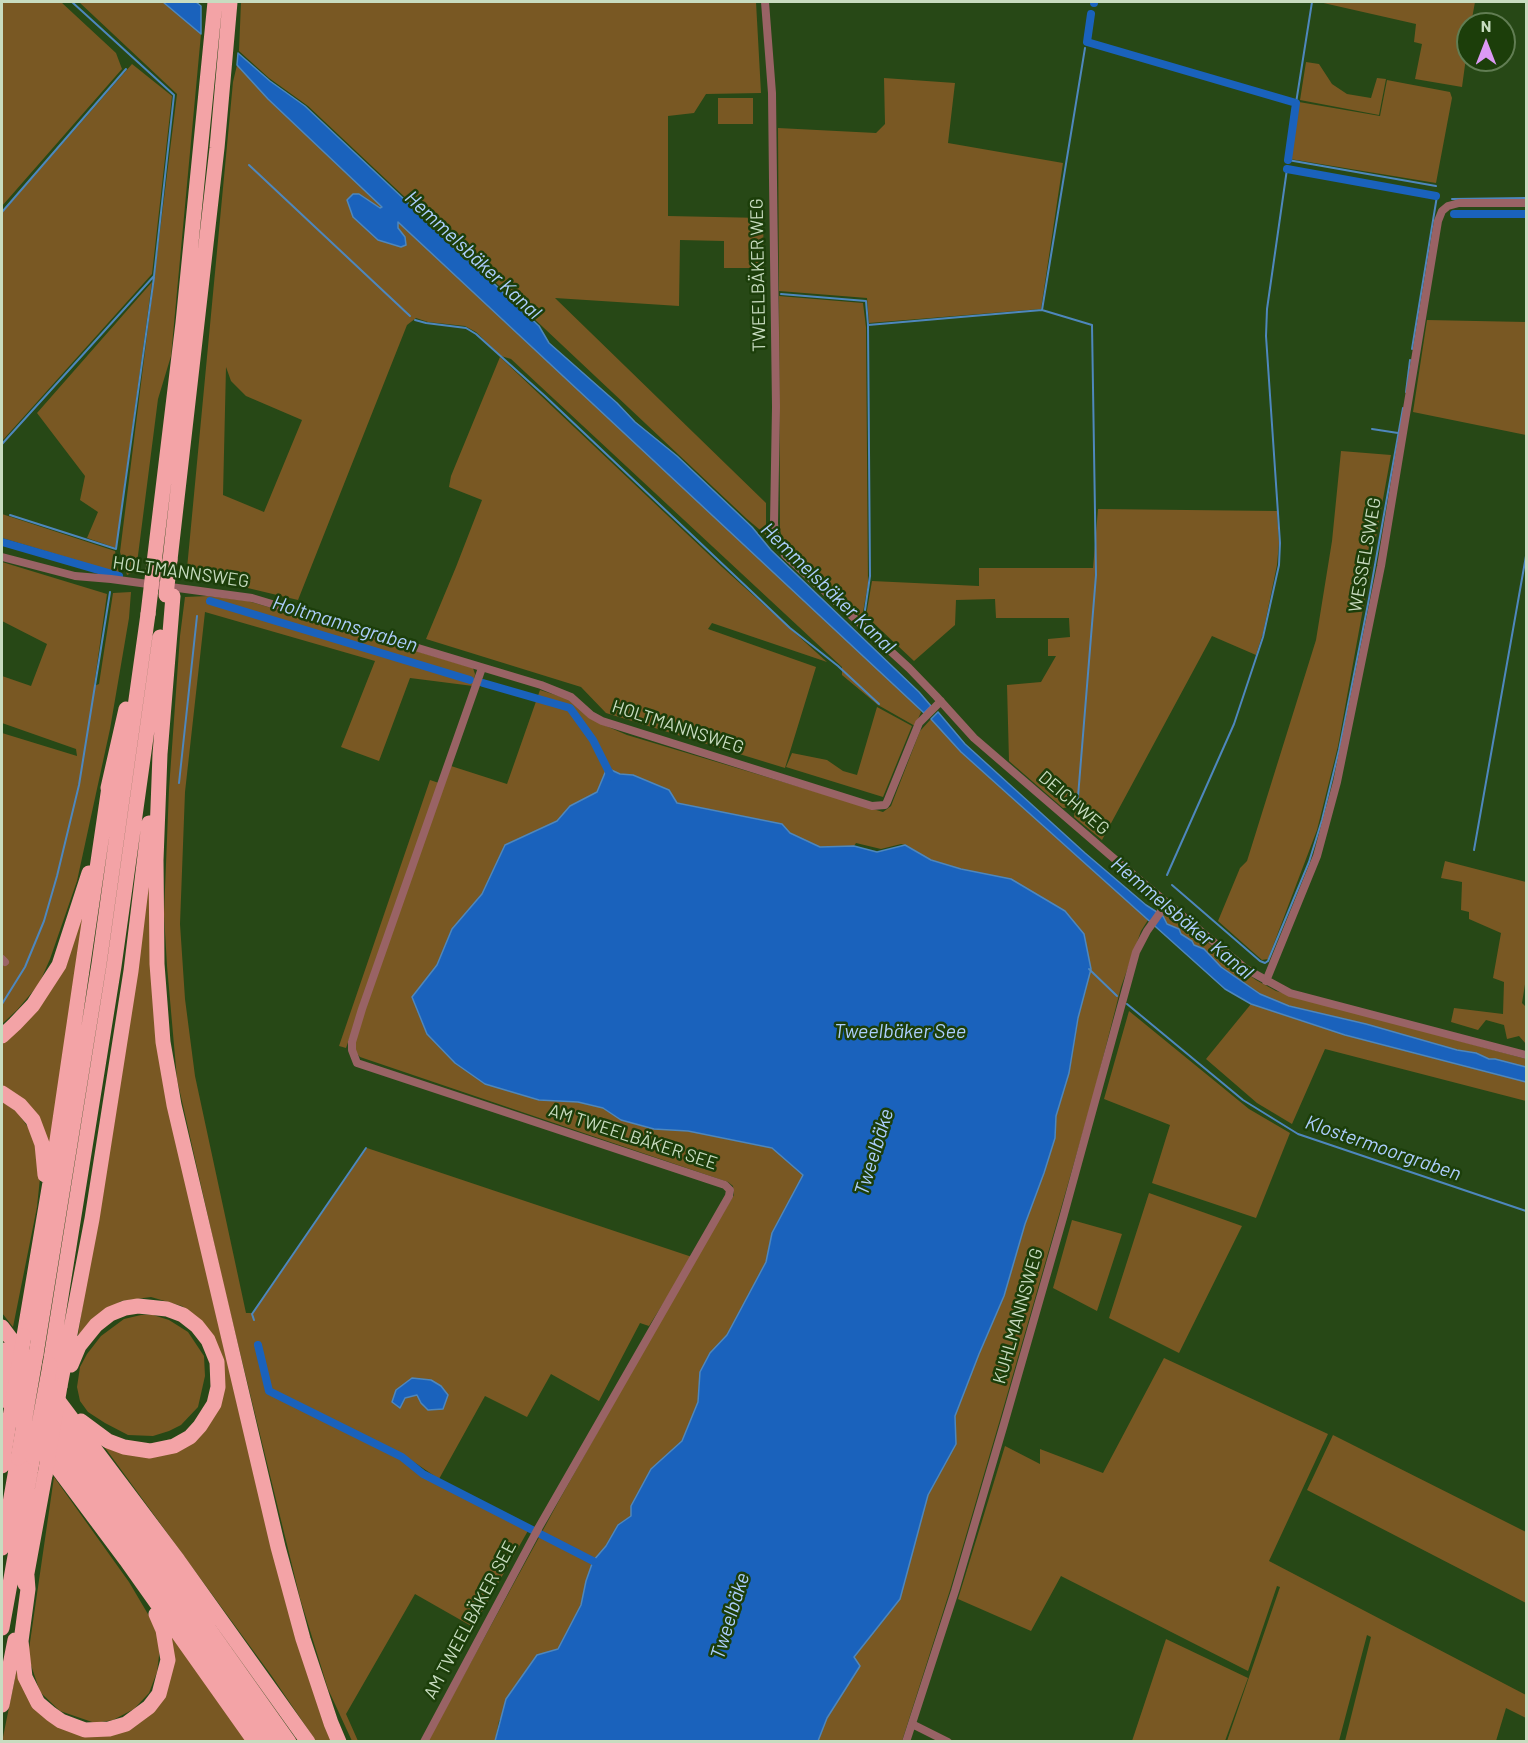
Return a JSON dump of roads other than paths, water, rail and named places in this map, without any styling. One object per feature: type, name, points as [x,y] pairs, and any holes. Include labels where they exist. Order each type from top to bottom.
[{"type":"highway","points":[[2,1628],[25,1458],[36,1354],[99,964],[148,614],[183,323],[215,2]]},
{"type":"highway","points":[[2,1548],[50,1365],[114,966],[169,596],[178,491],[230,7]]},
{"type":"highway","points":[[169,596],[156,860],[157,964],[164,1042],[174,1105],[278,1547],[303,1640],[339,1742]]},
{"type":"highway","points":[[2,1036],[33,1005],[59,965],[87,882],[148,614]]},
{"type":"highway","points":[[2,1705],[92,1219],[131,971],[144,860],[160,754]]},
{"type":"highway","points":[[2,1466],[41,1241],[110,780]]},
{"type":"highway","points":[[2,1093],[20,1105],[33,1120],[42,1144],[45,1184],[39,1225],[41,1241]]},
{"type":"highway","points":[[60,1386],[85,1337],[110,1314],[125,1308],[151,1306],[183,1315],[197,1326],[208,1340],[217,1362],[218,1388],[214,1404],[190,1437],[174,1446],[150,1451],[124,1447],[108,1441],[71,1410],[63,1407]]},
{"type":"highway","points":[[2,1327],[178,1560],[308,1742]]},
{"type":"highway","points":[[2,1350],[165,1567],[289,1742]]},
{"type":"highway","points":[[2,1371],[156,1577],[272,1742]]},
{"type":"highway","points":[[5,1400],[126,1560],[255,1742]]},
{"type":"highway","points":[[2,1439],[9,1423]]},
{"type":"highway","points":[[27,1576],[28,1589],[21,1641],[25,1677],[31,1690],[38,1703],[61,1721],[85,1730],[109,1729],[126,1724],[149,1707],[159,1694],[168,1660],[163,1630],[153,1608],[127,1569],[126,1560]]},
{"type":"street","name":"TWEELBÄKER WEG","points":[[765,2],[772,93],[776,407],[774,523],[780,548]]},
{"type":"street","name":"WESSELSWEG","points":[[1266,981],[1317,856],[1337,783],[1381,566],[1438,221],[1442,211],[1458,203],[1527,203]]},
{"type":"street","name":"DEICHWEG","points":[[780,548],[909,668],[974,738],[1165,905],[1246,969],[1290,993],[1527,1055]]},
{"type":"street","name":"HOLTMANNSWEG","points":[[2,557],[75,576],[252,598],[541,685],[571,697],[602,722],[872,806],[885,805],[887,802],[919,723],[941,701]]},
{"type":"street","name":"AM TWEELBÄKER SEE","points":[[424,1742],[537,1531],[729,1196],[730,1190],[725,1185],[357,1063],[352,1050],[352,1042],[362,1009],[482,668]]},
{"type":"street","name":"KUHLMANNSWEG","points":[[906,1742],[955,1591],[1063,1218],[1136,952],[1165,905]]},
{"type":"street","points":[[912,1724],[948,1742]]},
{"type":"water","points":[[163,2],[196,2],[201,6],[201,34]]},
{"type":"water","points":[[238,53],[270,81],[305,106],[539,326],[549,343],[617,403],[635,422],[677,456],[752,527],[771,550],[931,706],[924,713],[398,222],[398,228],[405,237],[406,245],[401,247],[378,240],[353,217],[347,200],[353,194],[359,194],[380,208],[382,207],[268,99],[237,65]]},
{"type":"water","points":[[938,712],[965,744],[1085,853],[1146,905],[1163,916],[1167,924],[1179,929],[1181,934],[1194,945],[1204,949],[1221,967],[1260,994],[1289,1006],[1526,1067],[1526,1082],[1345,1035],[1251,1004],[1225,989],[961,752],[931,719]]},
{"type":"water","name":"Tweelbäker See","points":[[607,768],[620,774],[633,775],[669,790],[677,803],[782,824],[790,833],[820,847],[854,846],[877,852],[905,845],[931,860],[961,869],[1011,879],[1065,911],[1084,934],[1091,969],[1078,1018],[1069,1073],[1056,1116],[1055,1138],[1025,1224],[1004,1296],[955,1416],[956,1444],[928,1495],[900,1599],[854,1657],[860,1666],[827,1718],[818,1741],[495,1741],[506,1699],[537,1655],[558,1649],[581,1605],[593,1561],[606,1546],[618,1525],[631,1516],[631,1506],[651,1469],[682,1441],[698,1402],[700,1372],[710,1353],[727,1335],[766,1262],[772,1233],[803,1175],[772,1148],[688,1131],[654,1129],[621,1120],[603,1108],[578,1102],[539,1100],[485,1084],[455,1063],[427,1034],[412,997],[437,965],[452,929],[482,894],[505,845],[557,821],[570,806],[597,792]]},
{"type":"water","points":[[412,1378],[431,1380],[441,1386],[448,1395],[443,1409],[428,1410],[417,1395],[405,1398],[400,1408],[392,1402],[396,1390]]},
{"type":"waterway","points":[[2,444],[154,276],[174,95],[72,2]]},
{"type":"waterway","points":[[1296,103],[1312,2]]},
{"type":"waterway","points":[[1091,14],[1087,42],[1296,103],[1288,160]]},
{"type":"waterway","points":[[1042,310],[1085,48]]},
{"type":"waterway","points":[[2,212],[126,69]]},
{"type":"waterway","points":[[1288,160],[1436,186]]},
{"type":"waterway","points":[[249,165],[410,316]]},
{"type":"waterway","points":[[1167,875],[1234,724],[1263,637],[1279,565],[1280,543],[1266,336],[1267,309],[1287,169]]},
{"type":"waterway","points":[[1287,169],[1436,196]]},
{"type":"waterway","points":[[1412,349],[1437,196]]},
{"type":"waterway","points":[[1452,199],[1526,198]]},
{"type":"waterway","points":[[1454,214],[1526,214]]},
{"type":"waterway","points":[[10,515],[116,549],[154,277]]},
{"type":"waterway","points":[[781,294],[866,301],[868,325]]},
{"type":"waterway","name":"Hemmelsbäker Kanal","points":[[865,610],[870,576],[868,325],[1042,310],[1092,325],[1096,575],[1077,809]]},
{"type":"waterway","points":[[415,320],[466,328],[476,334],[545,396],[790,628],[838,666],[879,704]]},
{"type":"waterway","points":[[1406,392],[1410,360]]},
{"type":"waterway","name":"Hemmelsbäker Kanal","points":[[1172,885],[1260,961],[1265,963],[1268,961],[1309,862],[1322,820],[1339,750],[1368,604],[1403,408]]},
{"type":"waterway","points":[[1372,429],[1398,433]]},
{"type":"waterway","name":"Holtmannsgraben","points":[[2,542],[119,576]]},
{"type":"waterway","points":[[1474,850],[1526,556]]},
{"type":"waterway","points":[[2,1004],[25,967],[44,921],[57,876],[79,785],[110,592]]},
{"type":"waterway","name":"Holtmannsgraben","points":[[210,601],[470,680]]},
{"type":"waterway","points":[[179,783],[197,616]]},
{"type":"waterway","name":"Holtmannsgraben","points":[[483,683],[570,708],[593,740],[611,776]]},
{"type":"waterway","name":"Klostermoorgraben","points":[[1089,969],[1117,996]]},
{"type":"waterway","name":"Klostermoorgraben","points":[[1127,1004],[1243,1100],[1298,1134],[1526,1211]]},
{"type":"waterway","points":[[254,1320],[252,1314],[366,1148]]},
{"type":"waterway","points":[[258,1345],[269,1391],[402,1457],[423,1474],[593,1561]]},
{"type":"water label","name":"Tweelbäke","points":[[874,1152]]},
{"type":"water label","name":"Tweelbäke","points":[[730,1616]]}]
